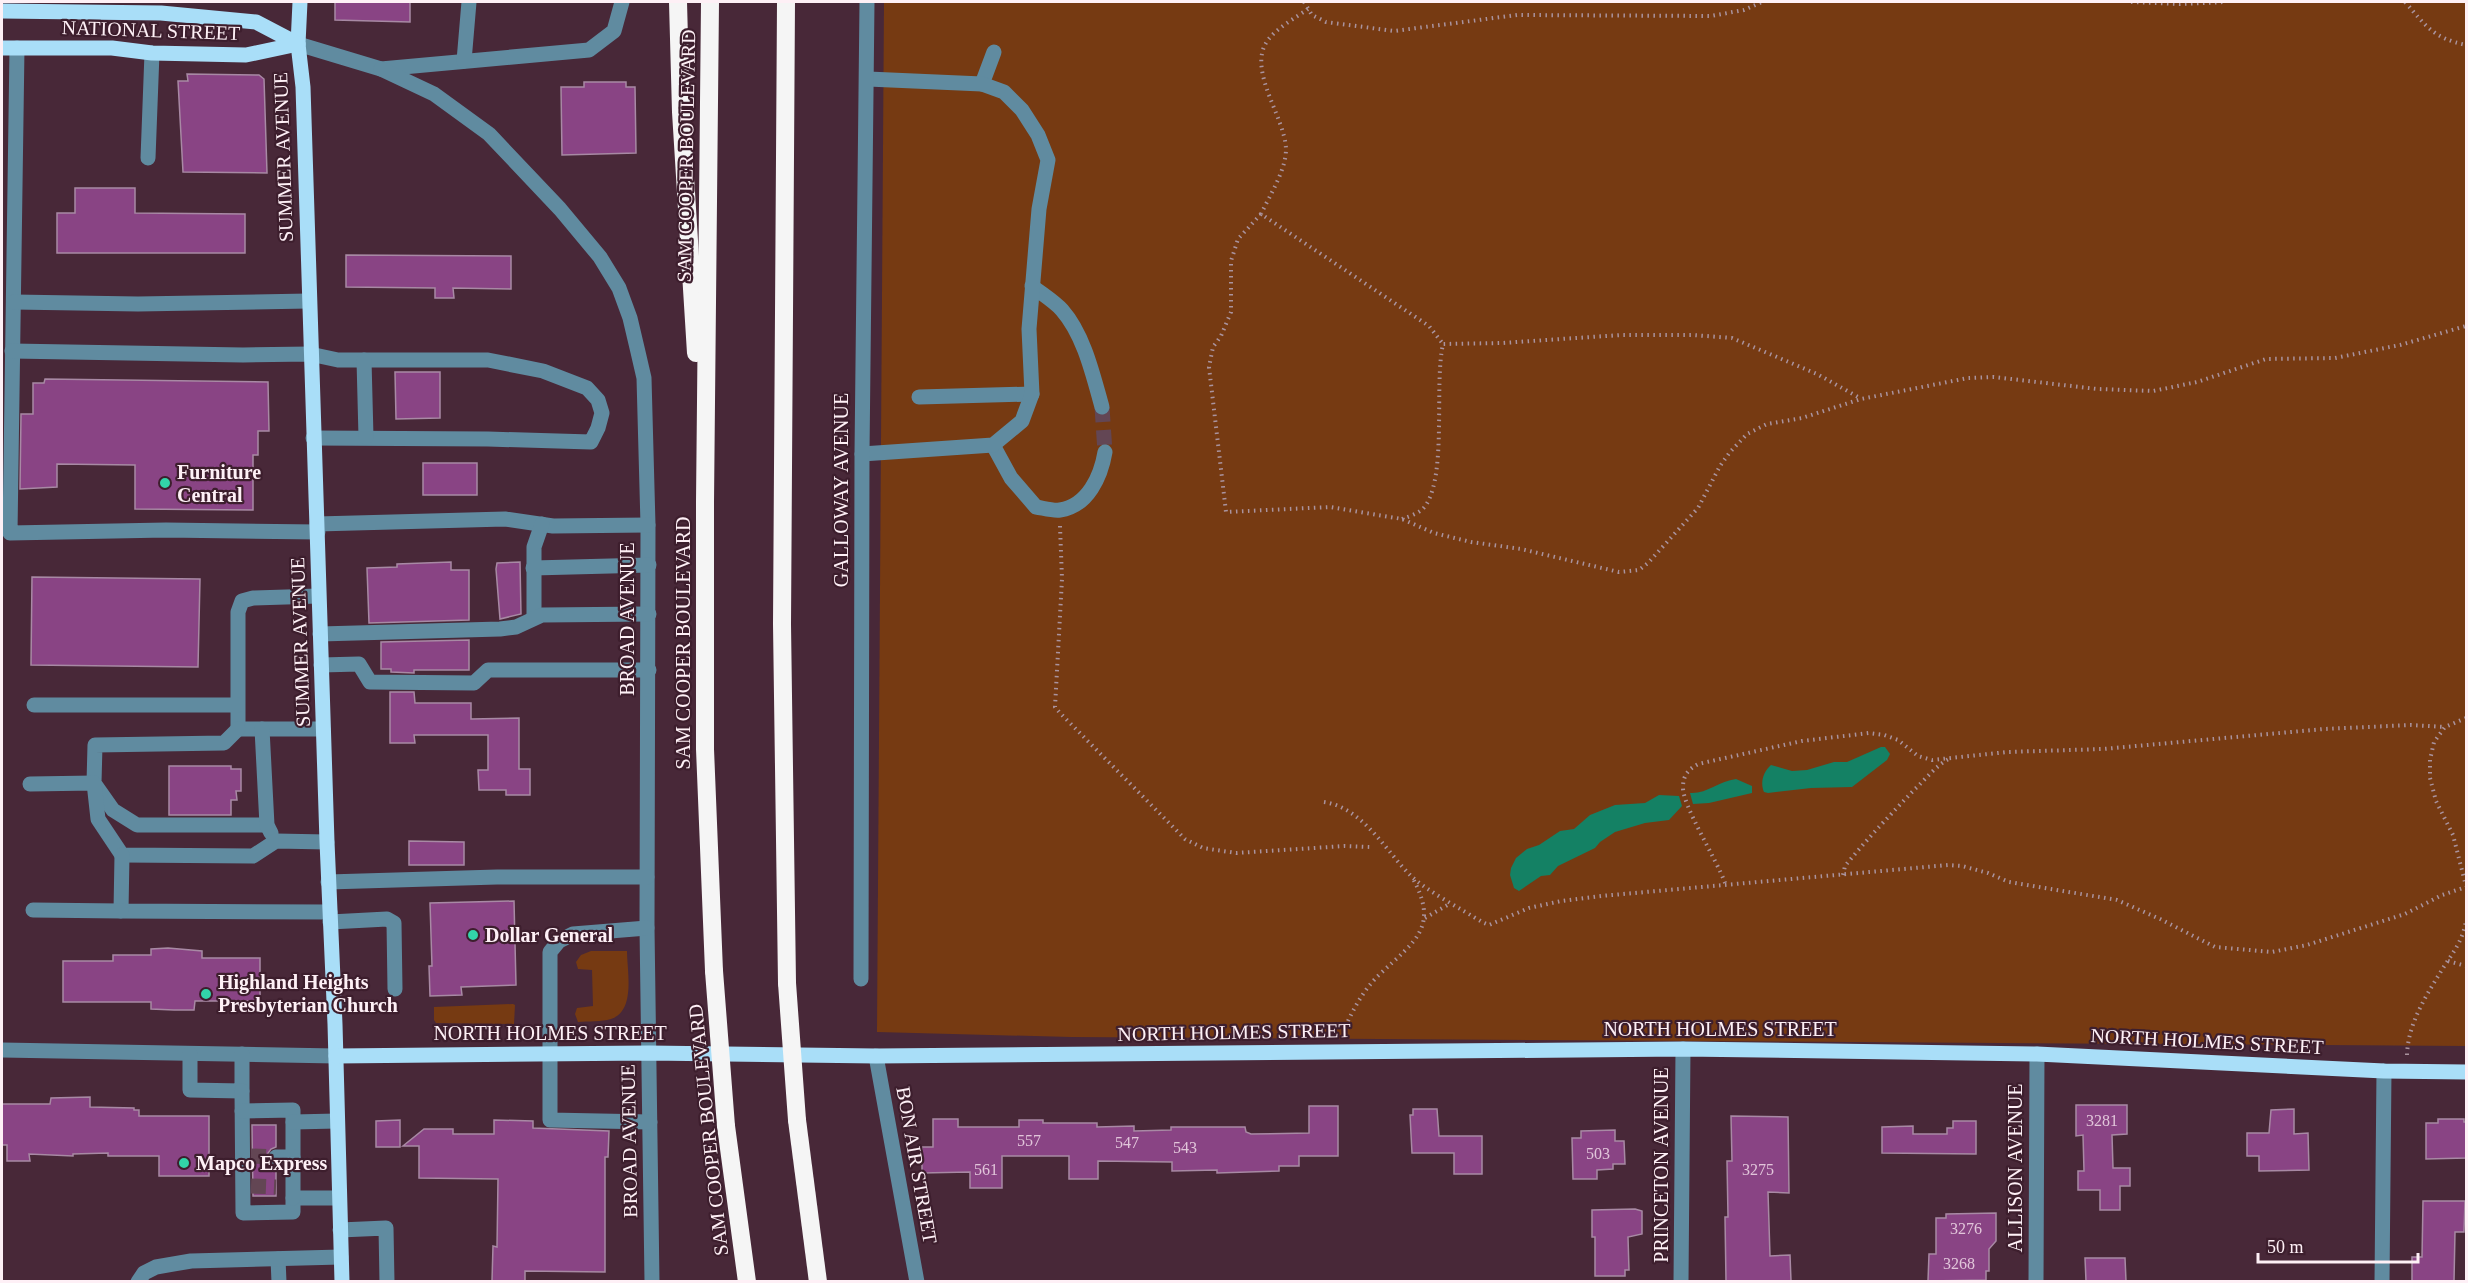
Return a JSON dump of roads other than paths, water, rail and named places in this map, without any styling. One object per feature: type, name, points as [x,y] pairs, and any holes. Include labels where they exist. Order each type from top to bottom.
[{"type":"highway","points":[[678,2],[681,112],[705,502]]},
{"type":"highway","name":"SAM COOPER BOULEVARD","points":[[710,2],[705,749],[714,971],[726,1126],[747,1281]]},
{"type":"highway","points":[[786,2],[782,624],[787,983],[797,1120],[818,1281]]},
{"type":"main road","name":"SUMMER AVENUE","points":[[300,2],[298,44],[303,87],[342,1281]]},
{"type":"main road","name":"NATIONAL STREET","points":[[2,11],[61,7],[256,22],[298,44]]},
{"type":"main road","name":"NATIONAL STREET","points":[[9,48],[112,48],[152,52],[246,55],[298,44]]},
{"type":"main road","name":"NORTH HOLMES STREET","points":[[336,1056],[649,1053],[876,1056],[1683,1049],[2037,1054],[2384,1071],[2466,1072]]},
{"type":"street","points":[[464,61],[469,2]]},
{"type":"street","name":"NATIONAL STREET","points":[[298,44],[381,69],[589,50],[614,31],[622,2]]},
{"type":"street","name":"GALLOWAY AVENUE","points":[[861,979],[862,454],[868,79],[867,2]]},
{"type":"street","points":[[9,48],[14,303],[10,533],[317,528],[505,519],[542,524],[648,525]]},
{"type":"street","points":[[148,158],[152,52]]},
{"type":"street","points":[[982,84],[994,52]]},
{"type":"street","name":"BROAD AVENUE","points":[[381,69],[434,94],[489,134],[560,209],[600,257],[618,288],[630,318],[644,378],[649,565],[647,928],[652,1281]]},
{"type":"street","points":[[862,454],[993,445],[1022,421],[1032,394],[1029,329],[1039,209],[1048,160],[1038,135],[1022,110],[1004,93],[982,84],[868,79]]},
{"type":"street","points":[[1032,286],[1062,310],[1079,339],[1089,360],[1102,406]]},
{"type":"street","points":[[14,303],[138,304],[309,301]]},
{"type":"street","points":[[12,351],[310,354],[338,360],[488,360],[543,371],[587,388],[598,400],[602,413],[591,442],[313,438]]},
{"type":"street","points":[[364,360],[366,437]]},
{"type":"street","points":[[919,397],[1032,394]]},
{"type":"street","points":[[993,445],[1011,478],[1036,507],[1059,510],[1074,504],[1095,486],[1101,473],[1105,452]]},
{"type":"street","points":[[534,618],[534,547],[542,524]]},
{"type":"street","points":[[533,568],[649,565]]},
{"type":"street","points":[[122,911],[122,855],[98,819],[94,783],[95,745],[224,743],[237,729],[238,612],[242,602],[253,598],[318,596]]},
{"type":"street","points":[[320,634],[500,629],[516,627],[542,615],[649,614]]},
{"type":"street","points":[[321,665],[359,664],[370,682],[474,683],[488,670],[649,670]]},
{"type":"street","points":[[34,705],[237,705]]},
{"type":"street","points":[[237,729],[323,729]]},
{"type":"street","points":[[262,729],[267,825],[276,841]]},
{"type":"street","points":[[30,784],[94,783]]},
{"type":"street","points":[[94,783],[113,810],[137,825],[267,825]]},
{"type":"street","points":[[122,855],[252,856],[276,841],[327,842]]},
{"type":"street","points":[[328,882],[497,877],[647,878]]},
{"type":"street","points":[[33,910],[387,919],[394,923],[395,989]]},
{"type":"street","points":[[647,928],[573,934],[559,941],[550,952],[550,1120],[650,1122]]},
{"type":"street","name":"PRINCETON AVENUE","points":[[1681,1281],[1683,1049]]},
{"type":"street","name":"NORTH HOLMES STREET","points":[[2,1050],[336,1056]]},
{"type":"street","points":[[190,1054],[190,1090],[242,1091]]},
{"type":"street","points":[[242,1054],[242,1111],[247,1156],[247,1186],[243,1212],[293,1212],[293,1110],[242,1111]]},
{"type":"street","name":"ALLISON AVENUE","points":[[2036,1281],[2037,1054]]},
{"type":"street","name":"BON AIR STREET","points":[[876,1056],[917,1281]]},
{"type":"street","points":[[2382,1281],[2384,1071]]},
{"type":"street","points":[[293,1122],[337,1121]]},
{"type":"street","points":[[276,1157],[293,1157]]},
{"type":"street","points":[[276,1187],[293,1192],[339,1198]]},
{"type":"street","points":[[340,1230],[386,1228],[387,1281]]},
{"type":"street","points":[[138,1281],[144,1273],[156,1267],[191,1261],[341,1257]]},
{"type":"street","points":[[278,1259],[279,1281]]},
{"type":"tunnel","points":[[1102,407],[1105,452]]},
{"type":"tunnel","points":[[251,1156],[276,1157]]},
{"type":"tunnel","points":[[251,1186],[276,1187]]},
{"type":"place","name":"Furniture Central","points":[[165,483]]},
{"type":"place","name":"Dollar General","points":[[473,935]]},
{"type":"place","name":"Highland Heights Presbyterian Church","points":[[206,994]]},
{"type":"place","name":"Mapco Express","points":[[184,1163]]}]
